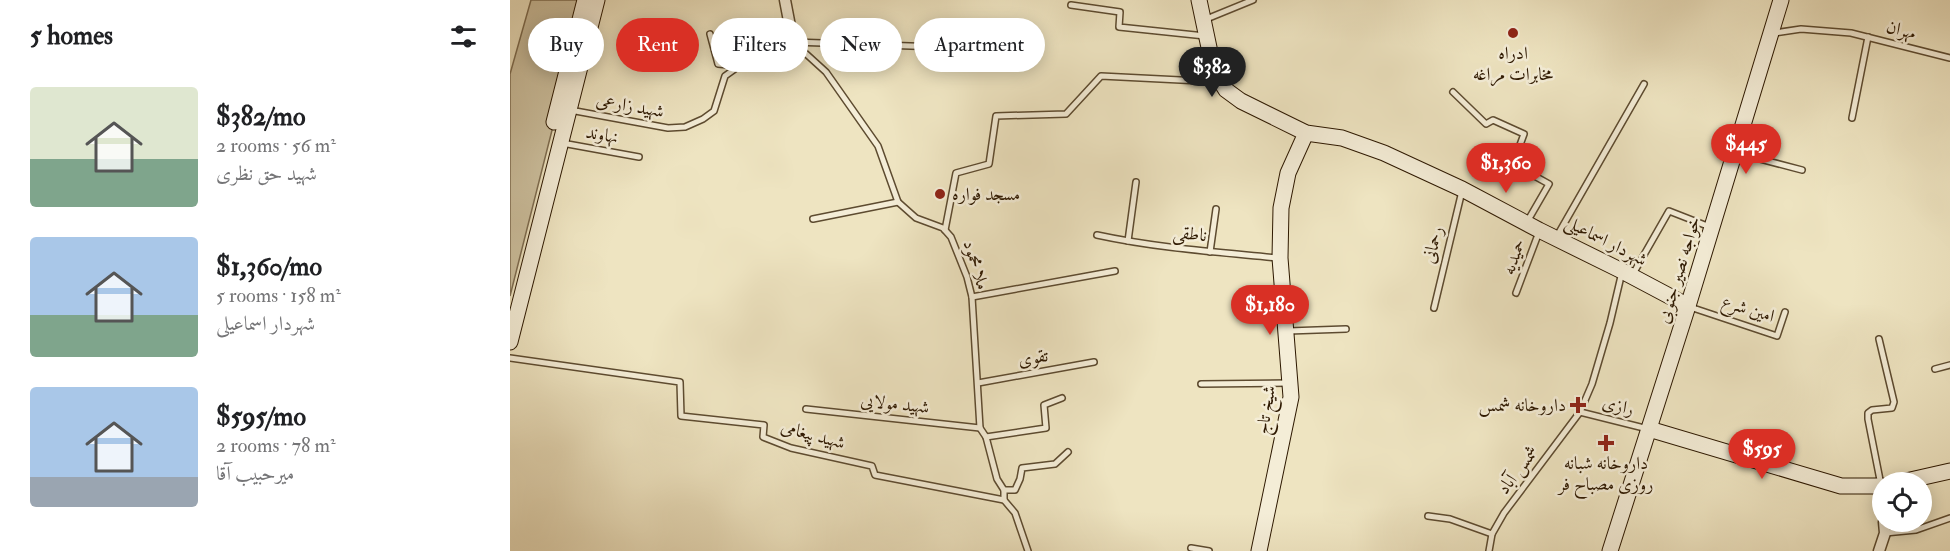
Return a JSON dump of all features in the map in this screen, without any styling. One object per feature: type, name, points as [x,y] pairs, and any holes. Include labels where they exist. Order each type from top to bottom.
[{"type":"street","points":[[510,299],[585,0]]},
{"type":"street","points":[[510,342],[597,0]]},
{"type":"street","points":[[785,0],[788,18]]},
{"type":"street","points":[[1198,0],[1211,57],[1221,82]]},
{"type":"street","name":"خواجه نصیر جنوبی","points":[[1610,551],[1736,153],[1781,0]]},
{"type":"street","name":"شهردار اسماعیلی","points":[[1221,82],[1226,90],[1241,101],[1306,133],[1341,138],[1384,153],[1462,189],[1688,306]]},
{"type":"street","name":"شیخ تاج","points":[[1259,551],[1291,397],[1280,258],[1281,208],[1288,173],[1306,133]]},
{"type":"street","points":[[1649,429],[1841,486],[1872,487]]},
{"type":"street","points":[[1932,475],[1950,471]]},
{"type":"street","points":[[1879,551],[1884,532]]},
{"type":"lane","points":[[1203,20],[1253,0]]},
{"type":"lane","points":[[1071,5],[1120,12],[1119,27],[1206,36]]},
{"type":"lane","name":"مهران","points":[[1772,33],[1802,29],[1851,33],[1950,58]]},
{"type":"lane","points":[[1852,118],[1868,37]]},
{"type":"lane","points":[[808,43],[914,46]]},
{"type":"lane","points":[[808,56],[826,72],[879,146],[898,202],[813,219]]},
{"type":"lane","name":"شهید زارعی","points":[[568,110],[668,128],[684,127],[704,119],[714,111],[725,76],[731,72]]},
{"type":"lane","points":[[945,230],[956,173],[989,164],[996,116],[1066,114],[1101,76],[1221,82]]},
{"type":"lane","points":[[1556,238],[1644,84]]},
{"type":"lane","name":"حمیدیه","points":[[1453,92],[1486,124],[1493,120],[1524,134],[1513,164],[1549,184],[1533,227],[1516,293]]},
{"type":"lane","name":"نهاوند","points":[[560,143],[639,157]]},
{"type":"lane","points":[[1736,153],[1802,170]]},
{"type":"lane","points":[[1128,241],[1136,182]]},
{"type":"lane","name":"رحمانی","points":[[1434,308],[1462,189]]},
{"type":"lane","name":"ملا محمود","points":[[898,202],[916,218],[945,230],[951,237],[967,277],[972,297],[980,428]]},
{"type":"lane","points":[[1210,252],[1216,208]]},
{"type":"lane","name":"شمس آباد","points":[[1489,551],[1492,534],[1504,513],[1580,412],[1592,384],[1627,273],[1669,211],[1712,227]]},
{"type":"lane","name":"ناطقی","points":[[1097,234],[1128,241],[1210,252],[1280,258]]},
{"type":"lane","points":[[972,297],[1115,271]]},
{"type":"lane","name":"امین شرع","points":[[1688,306],[1777,336],[1785,312]]},
{"type":"lane","points":[[1286,331],[1347,329]]},
{"type":"lane","points":[[1879,339],[1894,402],[1892,408],[1872,410],[1868,413],[1879,472]]},
{"type":"lane","name":"شهید پیغامی","points":[[510,358],[680,381],[681,416],[764,425],[763,437],[791,448],[872,466],[875,475],[1004,500]]},
{"type":"lane","name":"تقوی","points":[[978,383],[1094,362]]},
{"type":"lane","points":[[1935,369],[1950,365]]},
{"type":"lane","points":[[1201,384],[1290,383]]},
{"type":"lane","points":[[986,437],[1046,428],[1044,405],[1062,398]]},
{"type":"lane","name":"شهید مولایی","points":[[806,409],[980,428]]},
{"type":"lane","name":"رازی","points":[[1580,412],[1649,429]]},
{"type":"lane","points":[[980,428],[986,437],[997,479],[1004,490],[1004,500],[1015,513],[1028,551]]},
{"type":"lane","points":[[1004,490],[1015,490],[1022,468],[1055,464],[1068,452]]},
{"type":"lane","points":[[1428,516],[1450,519],[1492,534]]},
{"type":"lane","points":[[1932,524],[1950,518]]},
{"type":"lane","points":[[1191,548],[1209,551]]},
{"type":"shaded area","points":[[531,0],[585,0],[580,18],[528,18],[528,72],[567,72],[510,296],[510,74]]},
{"type":"place","name":"ادراه مخابرات مراغه","points":[[1513,33]]},
{"type":"place","name":"مسجد فواره","points":[[940,194]]},
{"type":"place","name":"داروخانه شمس","points":[[1578,405]]},
{"type":"place","name":"داروخانه شبانه روزی مصباح فر","points":[[1606,443]]}]
